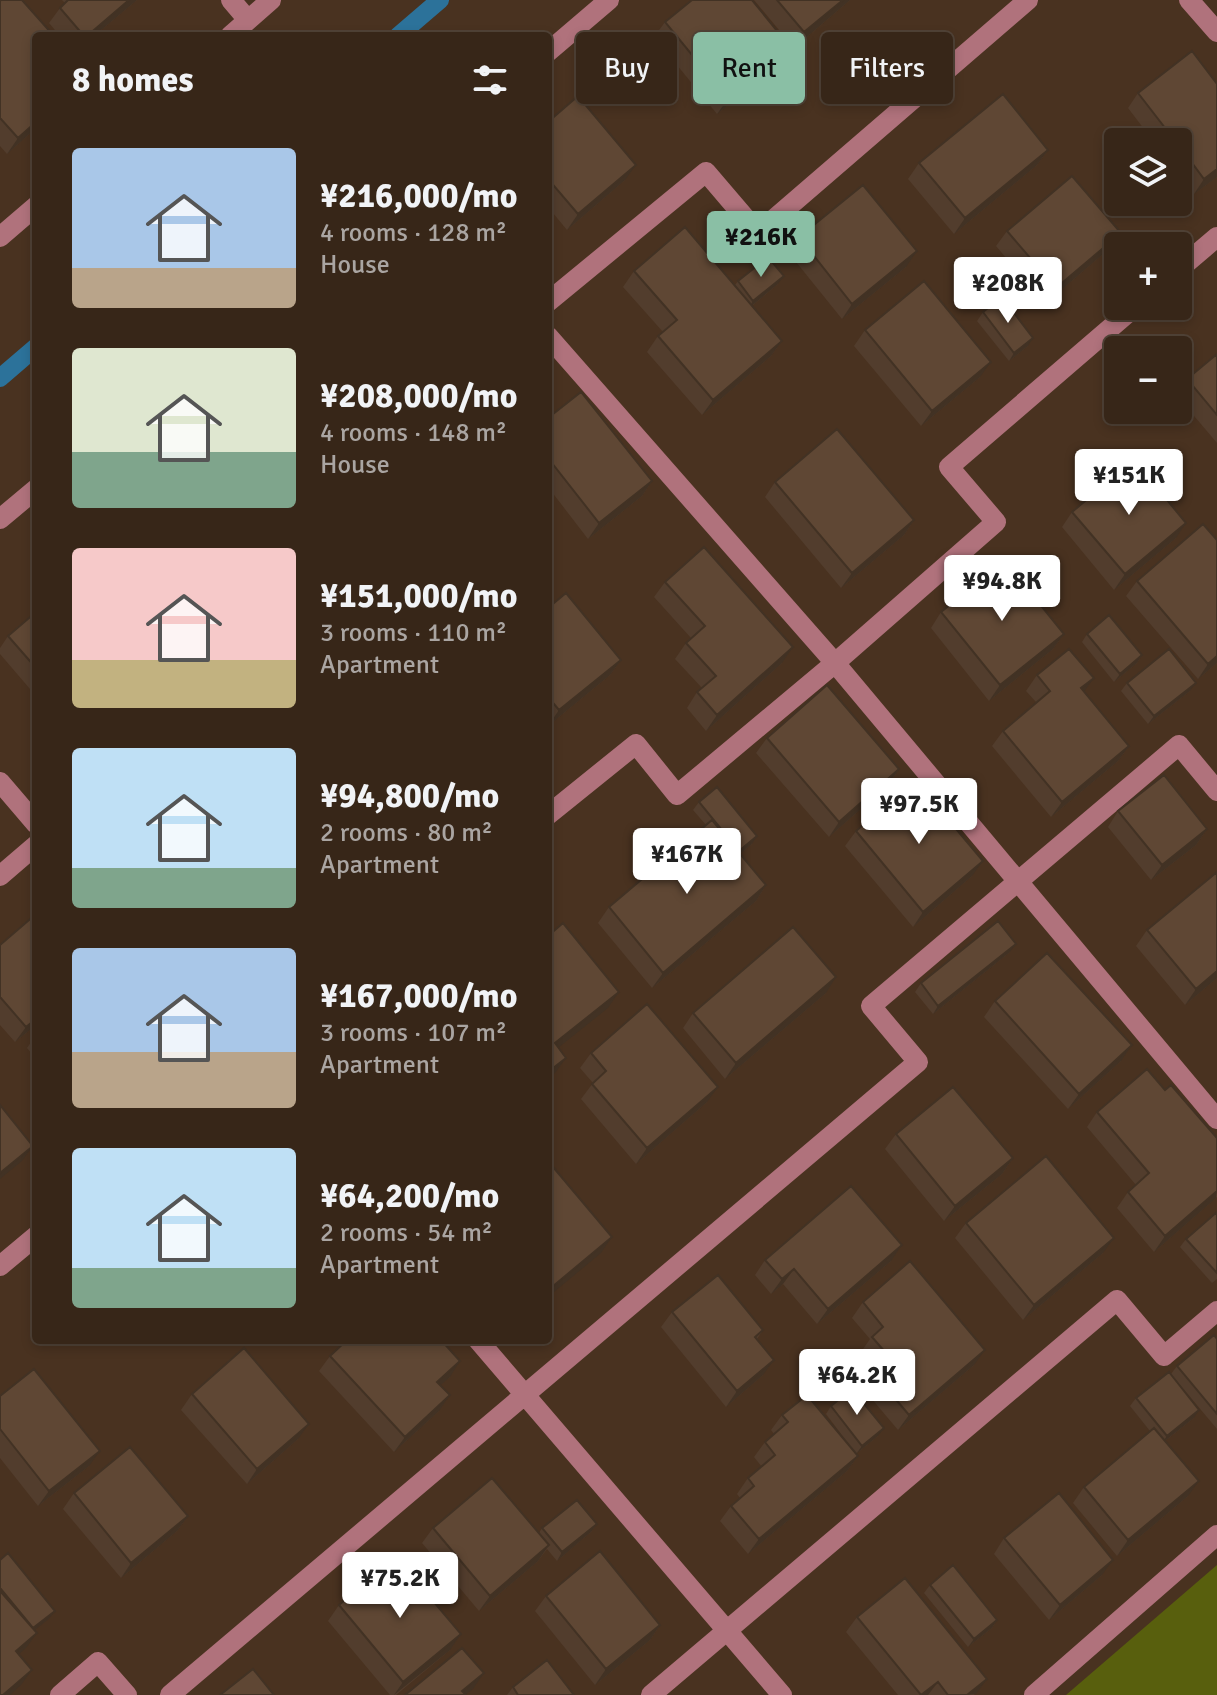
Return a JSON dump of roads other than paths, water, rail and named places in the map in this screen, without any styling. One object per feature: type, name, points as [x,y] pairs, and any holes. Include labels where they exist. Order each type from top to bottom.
[{"type":"street","points":[[231,0],[248,20]]},
{"type":"street","points":[[234,32],[271,0]]},
{"type":"street","points":[[552,49],[609,0]]},
{"type":"street","points":[[552,299],[706,172],[758,233],[1028,0]]},
{"type":"street","points":[[1189,0],[1217,32]]},
{"type":"street","points":[[0,237],[32,209]]},
{"type":"street","points":[[1192,258],[1217,237]]},
{"type":"street","points":[[552,812],[636,744],[677,795],[835,663],[996,522],[949,467],[1120,320]]},
{"type":"street","points":[[552,341],[835,663],[1217,1119]]},
{"type":"street","points":[[0,519],[32,492]]},
{"type":"street","points":[[170,1695],[918,1062],[871,1006],[1179,745],[1217,791]]},
{"type":"street","points":[[0,782],[32,819]]},
{"type":"street","points":[[0,876],[32,848]]},
{"type":"street","points":[[0,1266],[32,1239]]},
{"type":"street","points":[[651,1695],[1117,1300],[1164,1356],[1217,1311]]},
{"type":"street","points":[[481,1344],[782,1695]]},
{"type":"street","points":[[1034,1695],[1217,1535]]},
{"type":"street","points":[[60,1695],[98,1662],[127,1695]]},
{"type":"waterway","points":[[403,32],[440,0]]},
{"type":"waterway","points":[[0,378],[32,350]]}]
